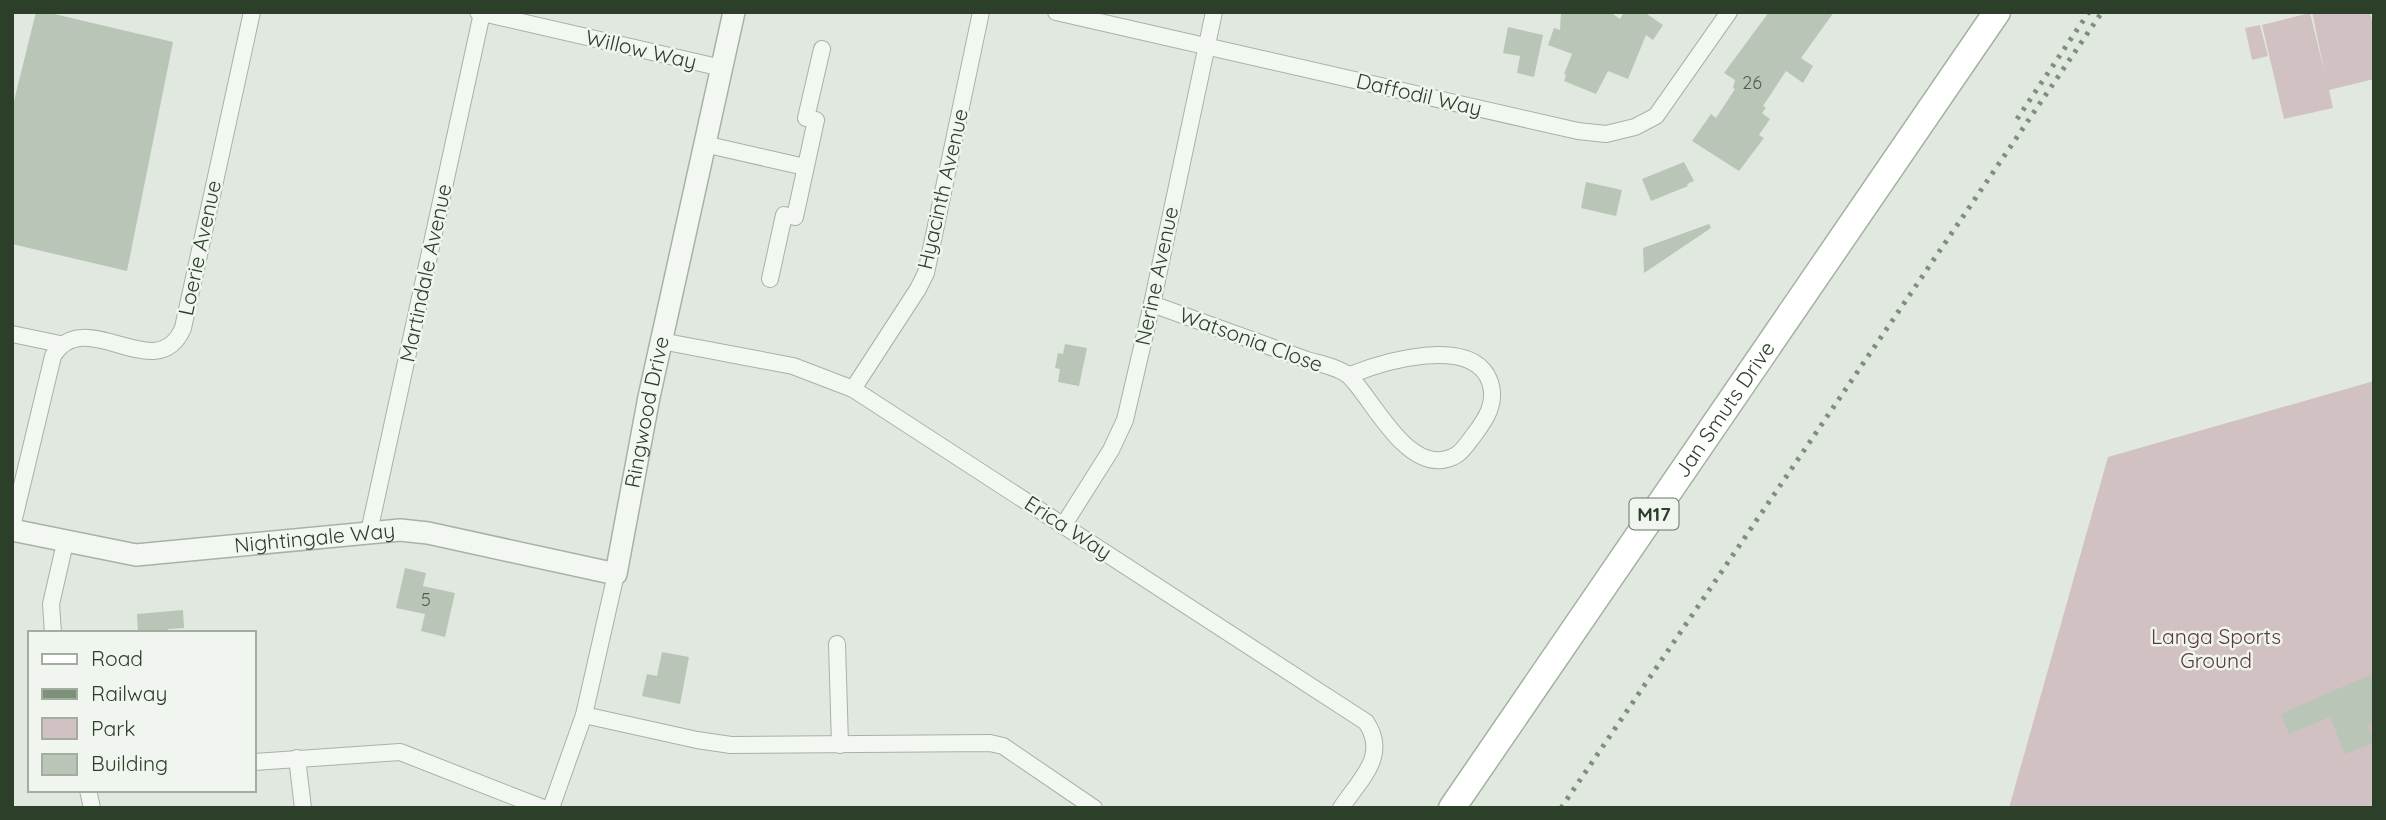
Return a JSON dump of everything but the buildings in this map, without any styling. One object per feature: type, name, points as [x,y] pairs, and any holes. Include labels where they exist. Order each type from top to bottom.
[{"type":"main road","name":"Jan Smuts Drive","points":[[1452,808],[1997,12]]},
{"type":"street","name":"Loerie Avenue","points":[[60,344],[72,338],[88,338],[152,351],[166,350],[177,341],[186,315],[252,12]]},
{"type":"street","name":"Ringwood Drive","points":[[551,808],[584,715],[616,574],[661,341],[734,12]]},
{"type":"street","name":"Hyacinth Avenue","points":[[853,390],[926,273],[981,12]]},
{"type":"street","name":"Daffodil Way","points":[[1056,12],[1578,131],[1606,134],[1635,127],[1656,116],[1729,12]]},
{"type":"street","name":"Nerine Avenue","points":[[1063,526],[1119,435],[1152,304],[1214,12]]},
{"type":"street","name":"Willow Way","points":[[480,13],[722,68]]},
{"type":"street","name":"Martindale Avenue","points":[[369,532],[480,13]]},
{"type":"street","points":[[770,279],[784,215],[795,217],[816,120],[806,118],[822,49]]},
{"type":"street","points":[[704,144],[805,167]]},
{"type":"street","name":"Watsonia Close","points":[[1152,304],[1350,375],[1367,401],[1406,445],[1422,457],[1437,461],[1458,456],[1484,421],[1493,401],[1488,377],[1478,365],[1466,358],[1405,357],[1379,363],[1350,375]]},
{"type":"street","points":[[12,334],[60,344],[53,356],[12,529]]},
{"type":"street","name":"Erica Way","points":[[661,341],[793,366],[853,390],[1366,722],[1374,734],[1376,747],[1372,763],[1341,808]]},
{"type":"street","name":"Nightingale Way","points":[[12,529],[65,543],[136,555],[400,530],[428,533],[616,574]]},
{"type":"street","points":[[53,631],[51,604],[65,543]]},
{"type":"street","points":[[837,643],[840,746]]},
{"type":"street","points":[[584,715],[715,744],[840,746],[990,743],[1003,746],[1094,808]]},
{"type":"street","points":[[256,762],[400,752],[543,808]]},
{"type":"street","points":[[297,758],[303,808]]},
{"type":"green space","points":[[2312,12],[2370,12],[2374,30],[2374,79],[2329,90],[2333,108],[2284,119],[2262,25],[2310,13],[2325,74]]},
{"type":"green space","points":[[2260,25],[2268,56],[2252,60],[2245,28]]},
{"type":"green space","name":"Langa Sports Ground","points":[[2374,381],[2374,808],[2009,808],[2108,457]]},
{"type":"railway","points":[[2017,119],[2089,12]]},
{"type":"railway","points":[[1561,808],[2102,12]]}]
